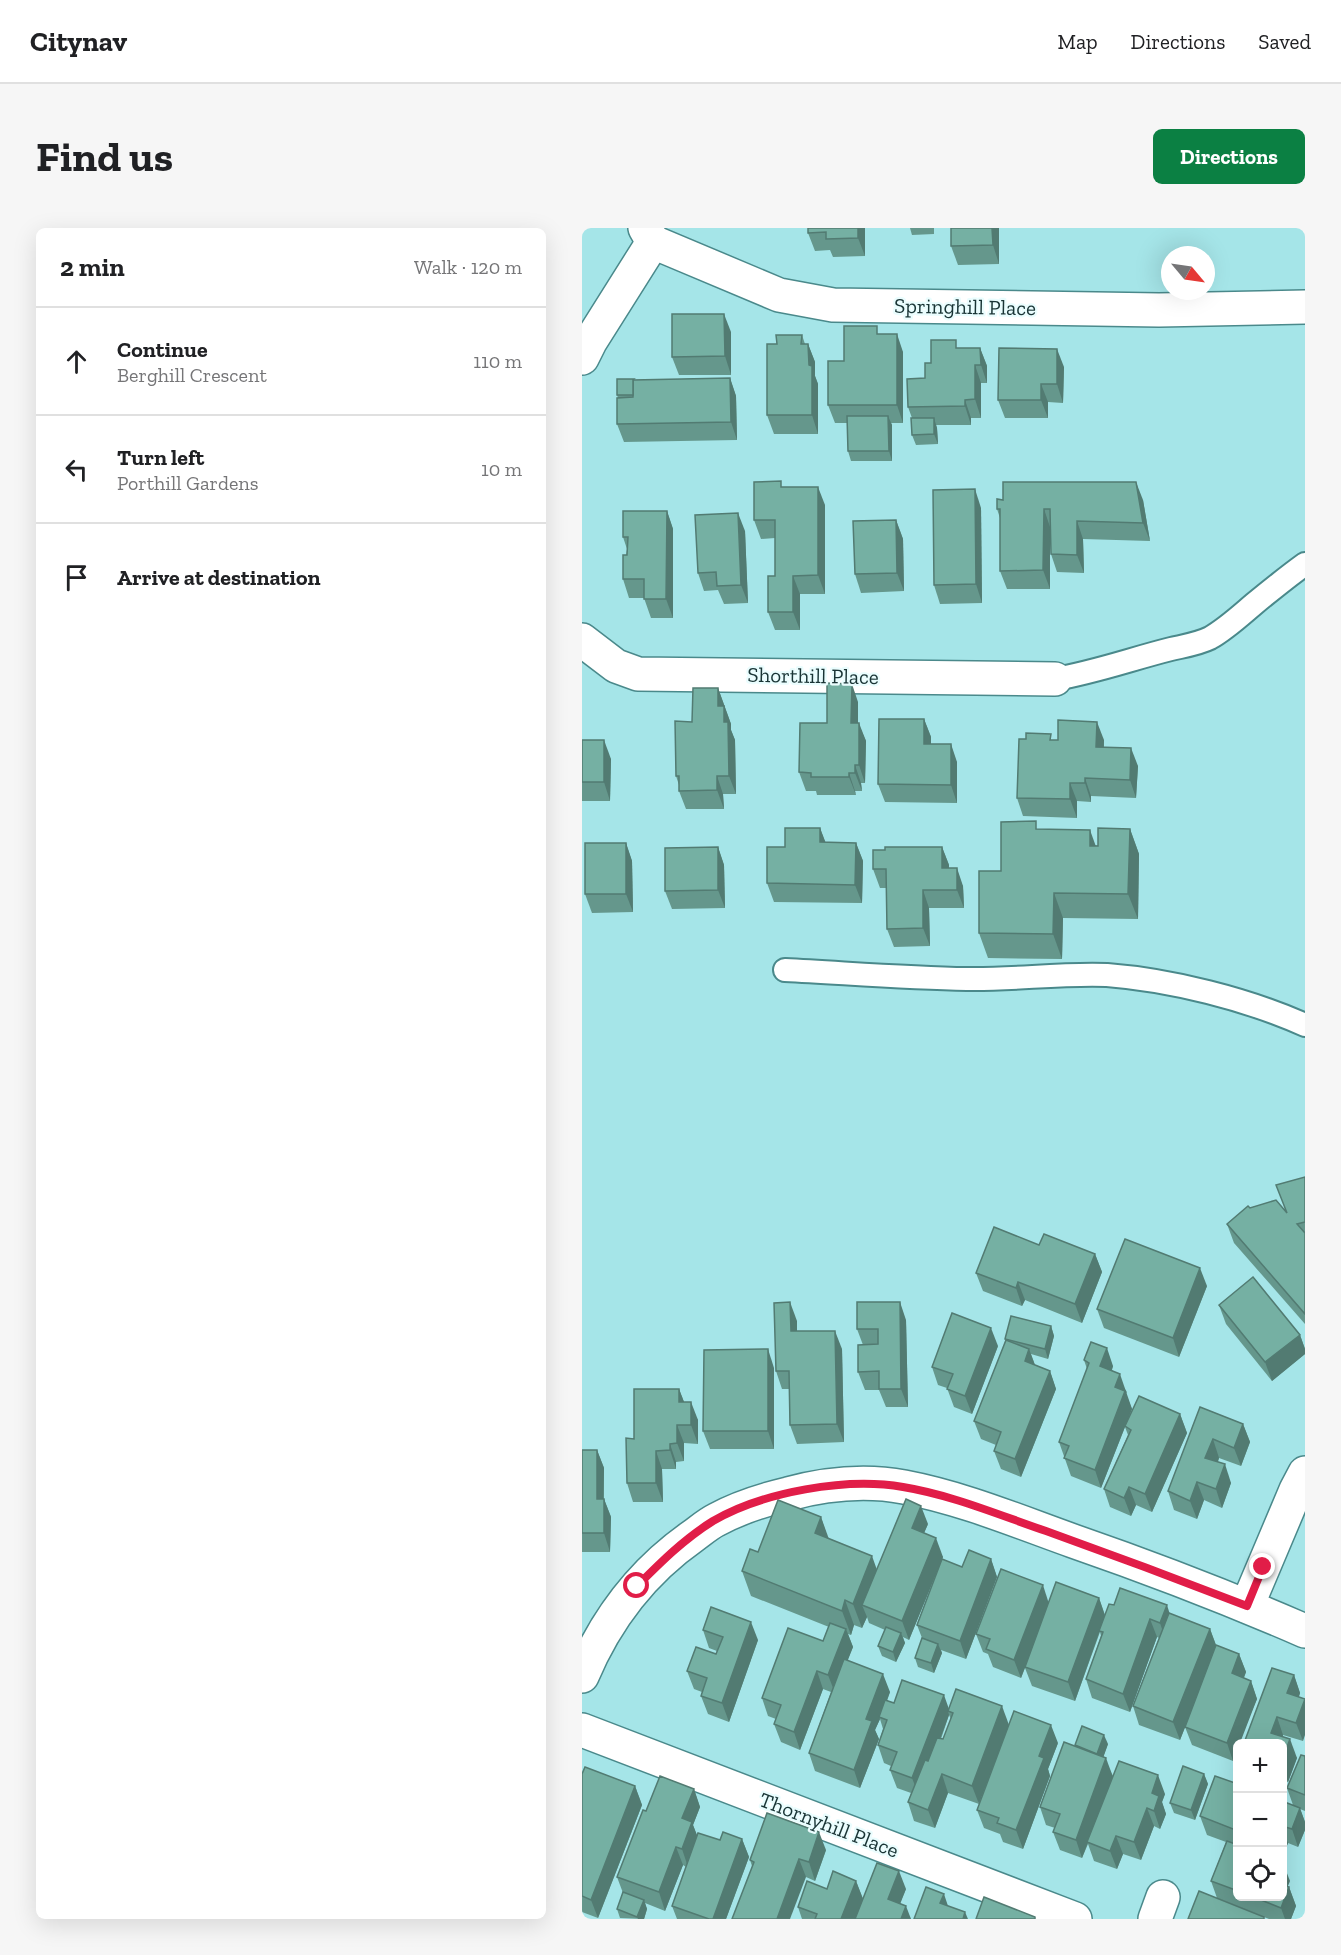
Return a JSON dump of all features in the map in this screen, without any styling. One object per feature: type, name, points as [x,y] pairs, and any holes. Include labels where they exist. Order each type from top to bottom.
[{"type":"street","name":"Springhill Place","points":[[649,235],[779,295],[833,305],[1159,310],[1305,307]]},
{"type":"street","points":[[582,358],[649,235]]},
{"type":"street","name":"Shorthill Place","points":[[582,640],[616,666],[638,674],[1055,679]]},
{"type":"street","points":[[1247,1606],[1305,1473]]},
{"type":"street","points":[[582,1676],[595,1647],[616,1613],[637,1586],[670,1552],[714,1521],[758,1502],[806,1488],[844,1484],[869,1483],[903,1487],[958,1501],[1137,1563],[1305,1631]]},
{"type":"street","name":"Thornyhill Place","points":[[582,1731],[1075,1919]]},
{"type":"lane","points":[[1055,679],[1120,665],[1211,638],[1305,564]]},
{"type":"lane","points":[[785,970],[968,979],[1106,975],[1160,981],[1246,1004],[1305,1025]]},
{"type":"building","points":[[808,228],[858,228],[858,238],[826,239],[826,232],[808,233]]},
{"type":"building","points":[[951,228],[992,228],[993,245],[951,246]]},
{"type":"building","points":[[672,314],[724,314],[725,356],[672,357]]},
{"type":"building","points":[[844,326],[877,326],[877,334],[897,334],[897,405],[828,405],[828,361],[844,361]]},
{"type":"building","points":[[776,335],[802,335],[801,344],[808,344],[809,365],[812,366],[812,415],[767,415],[767,344],[777,344]]},
{"type":"building","points":[[931,340],[956,340],[956,348],[980,348],[981,365],[975,365],[975,399],[965,400],[965,406],[908,407],[907,379],[925,378],[925,363],[931,363]]},
{"type":"building","points":[[999,348],[1057,349],[1057,384],[1041,384],[1041,400],[998,400]]},
{"type":"building","points":[[730,378],[731,422],[617,424],[617,398],[633,397],[633,380]]},
{"type":"building","points":[[617,379],[634,379],[633,395],[617,395]]},
{"type":"building","points":[[847,416],[888,416],[889,451],[848,451]]},
{"type":"building","points":[[911,418],[934,418],[934,434],[912,435]]},
{"type":"building","points":[[781,481],[781,487],[818,487],[818,575],[793,576],[793,612],[768,612],[768,576],[775,576],[775,520],[754,520],[754,482]]},
{"type":"building","points":[[1003,482],[1136,482],[1143,523],[1077,521],[1077,555],[1051,554],[1050,509],[1044,509],[1043,570],[1000,571],[1000,509],[997,509],[997,499],[1003,500]]},
{"type":"building","points":[[975,489],[976,584],[934,585],[933,490]]},
{"type":"building","points":[[623,511],[667,511],[666,599],[644,599],[644,579],[623,579],[623,555],[627,555],[628,537],[623,537]]},
{"type":"building","points":[[738,513],[741,585],[717,586],[716,572],[698,573],[695,515]]},
{"type":"building","points":[[896,520],[897,573],[855,574],[853,521]]},
{"type":"building","points":[[827,683],[852,684],[851,723],[859,723],[859,765],[855,765],[855,773],[849,773],[849,777],[811,777],[811,773],[799,772],[800,723],[827,723]]},
{"type":"building","points":[[693,688],[718,688],[718,706],[724,706],[724,722],[728,722],[729,776],[717,776],[717,790],[679,791],[679,776],[676,776],[675,721],[692,722]]},
{"type":"building","points":[[879,719],[924,719],[924,744],[951,744],[951,785],[878,784]]},
{"type":"building","points":[[1058,720],[1097,722],[1096,747],[1131,748],[1130,780],[1085,778],[1085,783],[1070,783],[1070,799],[1017,798],[1019,739],[1026,739],[1026,733],[1051,734],[1050,740],[1058,740]]},
{"type":"building","points":[[582,740],[604,740],[604,782],[582,782]]},
{"type":"building","points":[[1036,821],[1036,829],[1090,830],[1090,846],[1098,846],[1098,828],[1130,829],[1128,894],[1054,893],[1053,934],[979,933],[979,871],[1001,871],[1001,822]]},
{"type":"building","points":[[785,828],[820,828],[820,842],[856,843],[855,885],[767,883],[767,847],[785,847]]},
{"type":"building","points":[[585,843],[626,843],[626,894],[585,894]]},
{"type":"building","points":[[718,847],[718,890],[665,891],[665,848]]},
{"type":"building","points":[[885,847],[942,847],[942,868],[957,868],[957,890],[923,890],[923,928],[887,929],[886,869],[873,869],[873,850],[885,850]]},
{"type":"building","points":[[1305,1177],[1305,1222],[1297,1224],[1305,1233],[1305,1314],[1227,1224],[1248,1206],[1250,1208],[1276,1200],[1287,1213],[1276,1185]]},
{"type":"building","points":[[994,1227],[1039,1245],[1044,1234],[1095,1254],[1075,1304],[1018,1282],[1016,1288],[976,1273]]},
{"type":"building","points":[[1125,1239],[1200,1268],[1173,1338],[1097,1309]]},
{"type":"building","points":[[1253,1277],[1300,1335],[1265,1362],[1219,1305]]},
{"type":"building","points":[[790,1302],[791,1331],[835,1331],[837,1424],[790,1425],[789,1371],[776,1371],[774,1303]]},
{"type":"building","points":[[857,1302],[900,1302],[901,1389],[879,1389],[879,1371],[858,1372],[858,1345],[878,1344],[878,1329],[857,1329]]},
{"type":"building","points":[[952,1313],[991,1328],[965,1396],[947,1389],[953,1374],[932,1367]]},
{"type":"building","points":[[1011,1316],[1051,1326],[1045,1349],[1005,1339]]},
{"type":"building","points":[[1006,1340],[1029,1349],[1025,1361],[1050,1371],[1015,1459],[994,1451],[1001,1432],[974,1421]]},
{"type":"building","points":[[1091,1342],[1107,1348],[1100,1366],[1120,1374],[1115,1387],[1125,1391],[1095,1470],[1064,1458],[1069,1446],[1059,1442],[1089,1363],[1084,1360]]},
{"type":"building","points":[[768,1349],[768,1431],[703,1431],[704,1350]]},
{"type":"building","points":[[634,1389],[679,1389],[679,1402],[691,1402],[691,1425],[677,1425],[677,1443],[670,1444],[670,1450],[656,1451],[656,1483],[627,1483],[626,1438],[634,1439]]},
{"type":"building","points":[[1139,1396],[1180,1414],[1145,1494],[1129,1487],[1124,1498],[1104,1489],[1131,1430],[1125,1426]]},
{"type":"building","points":[[1200,1407],[1243,1424],[1234,1448],[1213,1439],[1205,1458],[1225,1464],[1216,1489],[1197,1482],[1190,1501],[1168,1491]]},
{"type":"building","points":[[582,1450],[597,1450],[597,1499],[604,1499],[604,1533],[582,1533]]},
{"type":"building","points":[[906,1499],[921,1506],[912,1528],[936,1538],[902,1621],[862,1605]]},
{"type":"building","points":[[778,1500],[821,1517],[815,1533],[872,1556],[853,1604],[845,1600],[842,1611],[742,1571],[750,1549],[758,1552]]},
{"type":"building","points":[[969,1550],[991,1559],[960,1641],[917,1625],[942,1559],[962,1567]]},
{"type":"building","points":[[1001,1569],[1043,1585],[1014,1660],[986,1649],[990,1639],[976,1634]]},
{"type":"building","points":[[1056,1582],[1099,1598],[1068,1682],[1025,1667]]},
{"type":"building","points":[[1120,1588],[1167,1605],[1160,1623],[1150,1619],[1123,1694],[1086,1679],[1103,1632],[1099,1631],[1109,1604],[1114,1605]]},
{"type":"building","points":[[711,1607],[751,1622],[722,1703],[701,1696],[707,1678],[687,1671],[696,1647],[716,1654],[723,1637],[703,1630]]},
{"type":"building","points":[[1169,1613],[1210,1629],[1173,1722],[1133,1706]]},
{"type":"building","points":[[830,1623],[846,1629],[828,1675],[817,1671],[794,1732],[774,1724],[781,1705],[762,1698],[788,1628],[823,1641]]},
{"type":"building","points":[[886,1627],[901,1633],[893,1652],[878,1646]]},
{"type":"building","points":[[922,1638],[938,1644],[931,1663],[915,1658]]},
{"type":"building","points":[[1216,1645],[1239,1654],[1232,1673],[1251,1681],[1227,1743],[1185,1727]]},
{"type":"building","points":[[844,1659],[883,1674],[866,1719],[872,1721],[854,1770],[809,1753]]},
{"type":"building","points":[[1272,1668],[1294,1675],[1287,1693],[1305,1699],[1296,1723],[1277,1717],[1271,1733],[1290,1739],[1287,1747],[1287,1739],[1245,1739]]},
{"type":"building","points":[[902,1680],[944,1695],[912,1778],[890,1770],[897,1752],[878,1745],[887,1720],[879,1717],[885,1700],[894,1703]]},
{"type":"building","points":[[956,1689],[1002,1706],[972,1786],[942,1774],[928,1810],[908,1802],[925,1760],[928,1761],[937,1738],[943,1739],[953,1713],[948,1711]]},
{"type":"building","points":[[1014,1711],[1051,1725],[1039,1756],[1044,1758],[1016,1830],[997,1823],[999,1818],[977,1810]]},
{"type":"building","points":[[1082,1726],[1104,1735],[1097,1754],[1075,1745]]},
{"type":"building","points":[[1064,1742],[1106,1758],[1076,1840],[1053,1832],[1060,1814],[1040,1807]]},
{"type":"building","points":[[1301,1755],[1305,1756],[1305,1795],[1287,1788]]},
{"type":"building","points":[[1119,1761],[1158,1775],[1152,1793],[1159,1796],[1154,1811],[1147,1808],[1134,1842],[1116,1836],[1110,1851],[1087,1842]]},
{"type":"building","points":[[1183,1766],[1204,1774],[1191,1810],[1170,1803]]},
{"type":"building","points":[[585,1767],[635,1786],[591,1900],[582,1896],[582,1774]]},
{"type":"building","points":[[660,1776],[694,1789],[682,1818],[692,1822],[682,1849],[676,1847],[659,1892],[617,1877],[643,1810],[646,1811]]},
{"type":"building","points":[[1215,1776],[1233,1782],[1233,1829],[1200,1816]]},
{"type":"building","points":[[1287,1803],[1300,1808],[1292,1829],[1287,1828]]},
{"type":"building","points":[[767,1813],[819,1832],[809,1862],[799,1859],[777,1919],[732,1919],[754,1862],[750,1860]]},
{"type":"building","points":[[723,1832],[742,1839],[713,1919],[672,1906],[698,1833],[720,1840]]},
{"type":"building","points":[[1227,1841],[1233,1843],[1233,1889],[1211,1881]]},
{"type":"building","points":[[877,1863],[899,1871],[888,1899],[906,1906],[901,1919],[855,1919]]},
{"type":"building","points":[[833,1871],[856,1881],[841,1919],[815,1919],[817,1914],[798,1907],[807,1881],[827,1889]]},
{"type":"building","points":[[926,1887],[944,1894],[940,1903],[965,1912],[963,1919],[914,1919]]},
{"type":"building","points":[[1199,1891],[1264,1917],[1264,1919],[1188,1919]]},
{"type":"building","points":[[623,1892],[644,1900],[637,1917],[617,1909]]},
{"type":"building","points":[[984,1897],[1035,1917],[1035,1919],[976,1919]]},
{"type":"building","points":[[1264,1901],[1284,1901],[1281,1908]]},
{"type":"route","points":[[637,1586],[670,1552],[714,1521],[758,1502],[806,1488],[869,1483],[903,1487],[958,1501],[1137,1563],[1247,1606],[1263,1567]]}]
